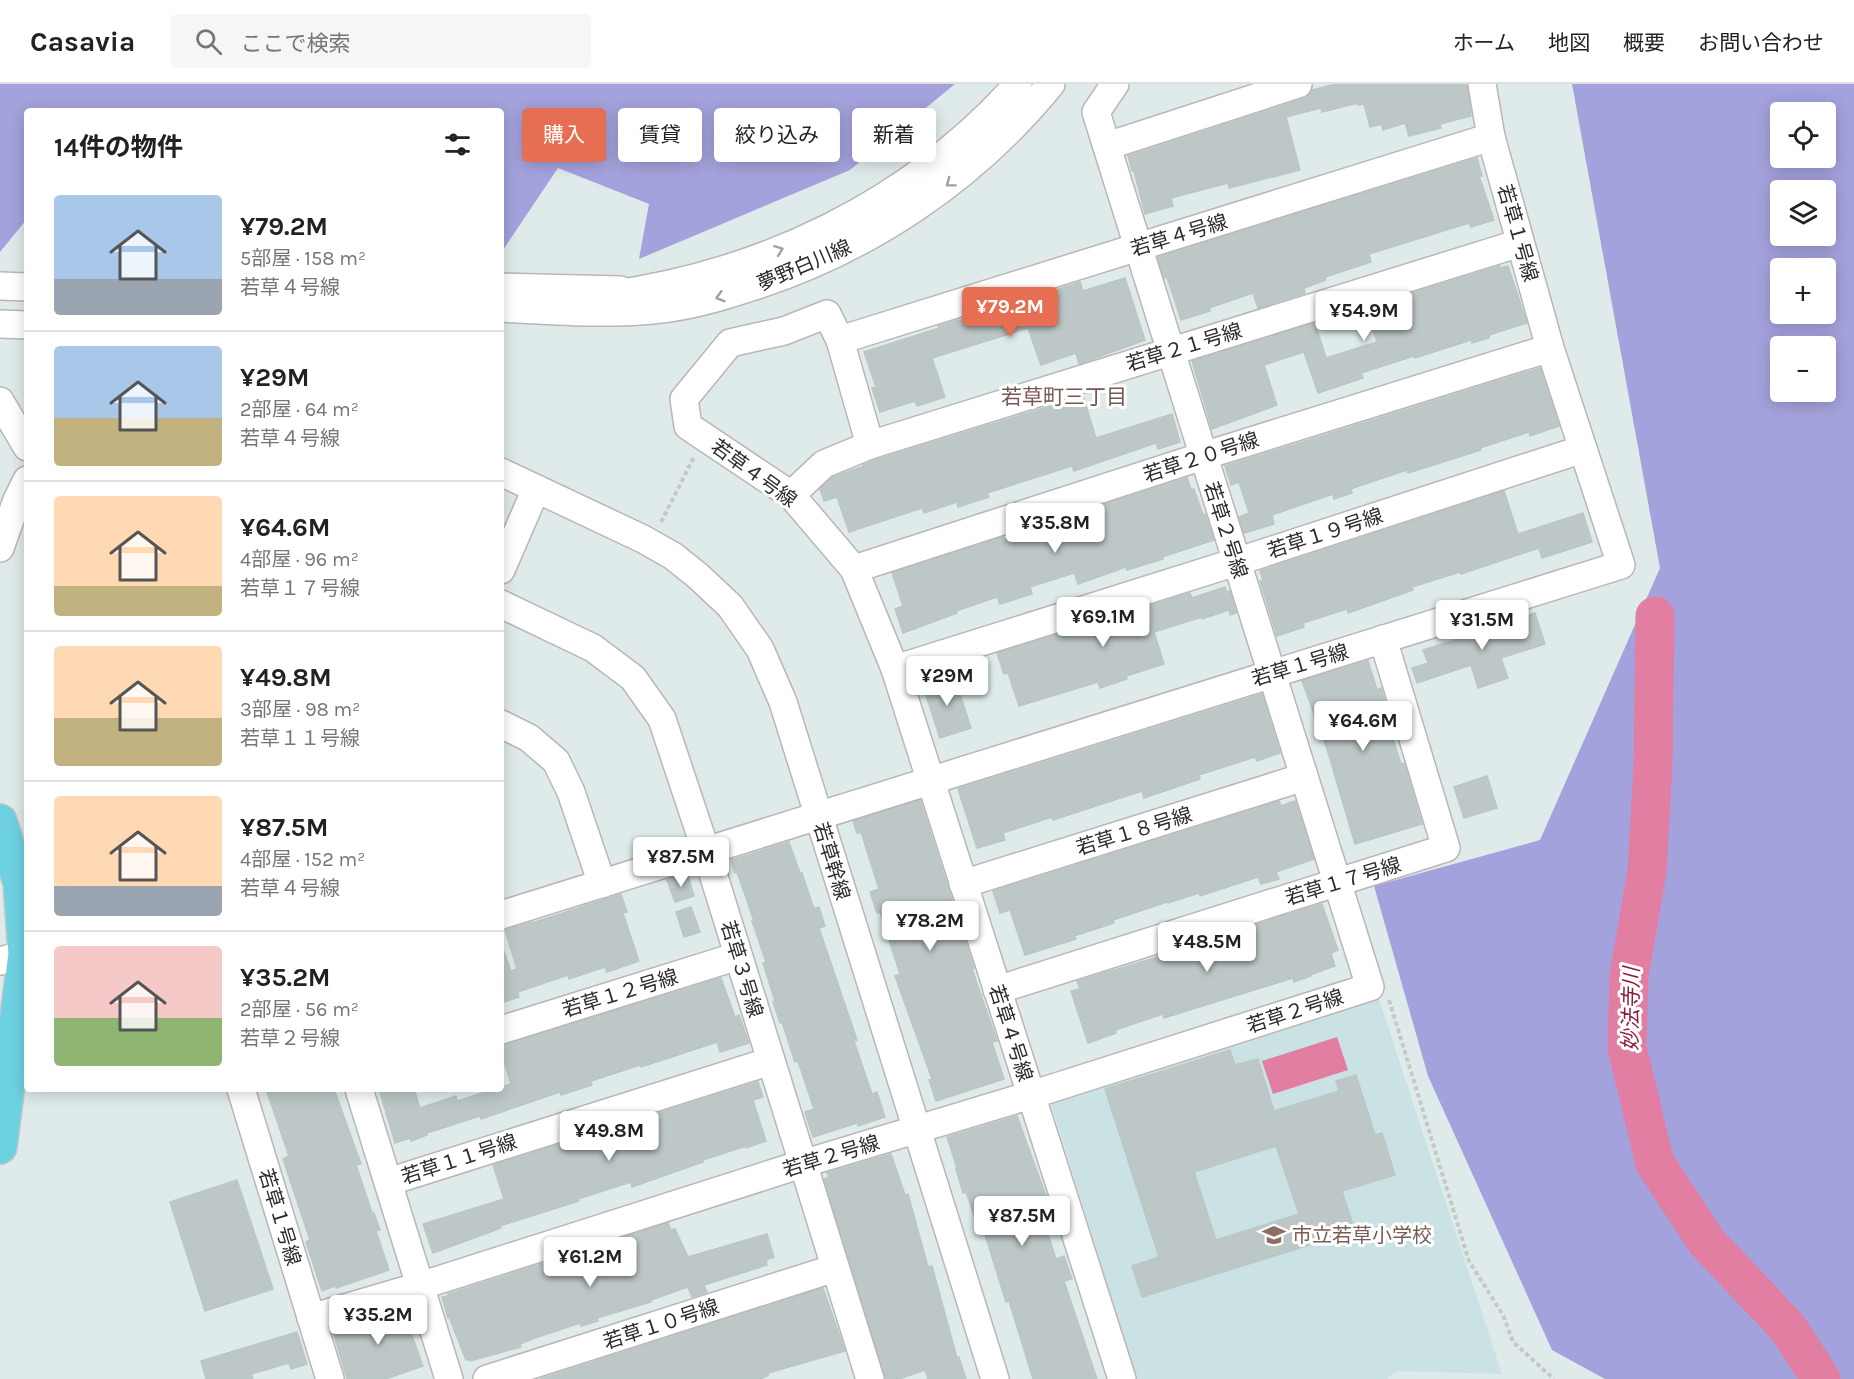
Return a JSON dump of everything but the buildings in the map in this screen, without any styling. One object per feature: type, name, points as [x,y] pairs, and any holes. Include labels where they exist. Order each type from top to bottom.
[{"type":"main road","points":[[0,820],[20,883],[12,958],[0,1147]]},
{"type":"street","name":"夢野白川線","points":[[652,300],[785,248],[843,221],[910,181],[997,108],[1018,84]]},
{"type":"street","name":"夢野白川線","points":[[504,308],[576,312],[652,300],[699,303],[795,272],[870,236],[912,210],[952,181],[993,147],[1052,84]]},
{"type":"street","name":"若草２号線","points":[[311,1318],[420,1286],[1370,987],[1096,112],[1115,84]]},
{"type":"street","points":[[1107,146],[1298,84]]},
{"type":"street","name":"若草１号線","points":[[504,914],[1621,565],[1550,348],[1491,137],[1482,84]]},
{"type":"street","name":"若草４号線","points":[[1122,1379],[896,669],[854,568],[791,495],[688,426],[684,399],[730,343],[783,331],[827,314],[840,340],[1491,137]]},
{"type":"street","name":"若草２１号線","points":[[791,495],[824,464],[870,445],[1520,243]]},
{"type":"street","points":[[0,286],[24,287]]},
{"type":"street","points":[[504,287],[652,300]]},
{"type":"street","points":[[504,327],[591,325],[612,322],[652,300]]},
{"type":"street","points":[[0,307],[24,307]]},
{"type":"street","points":[[0,324],[24,325]]},
{"type":"street","points":[[840,340],[870,445]]},
{"type":"street","name":"若草２０号線","points":[[854,568],[1550,348]]},
{"type":"street","points":[[0,401],[24,442]]},
{"type":"street","name":"若草１９号線","points":[[896,669],[1583,449]]},
{"type":"street","name":"若草幹線","points":[[504,473],[643,538],[673,556],[730,606],[760,649],[783,702],[995,1379]]},
{"type":"street","points":[[0,548],[24,486]]},
{"type":"street","points":[[504,563],[536,489]]},
{"type":"street","name":"若草３号線","points":[[504,605],[593,648],[633,678],[662,719],[706,851],[835,1268],[863,1377]]},
{"type":"street","name":"若草１７号線","points":[[997,990],[1446,848],[1383,639]]},
{"type":"street","points":[[504,726],[529,738],[556,761],[571,792],[602,884]]},
{"type":"street","name":"若草１８号線","points":[[963,884],[1304,777]]},
{"type":"street","name":"若草１２号線","points":[[504,1029],[738,956]]},
{"type":"street","name":"若草１１号線","points":[[388,1182],[771,1060]]},
{"type":"street","name":"若草１号線","points":[[242,1092],[330,1379]]},
{"type":"street","points":[[359,1092],[449,1379]]},
{"type":"street","name":"若草１０号線","points":[[487,1379],[835,1268]]},
{"type":"path","points":[[657,531],[705,437]]},
{"type":"path","points":[[1387,994],[1469,1261],[1503,1315],[1513,1342],[1554,1379]]},
{"type":"shaded area","points":[[0,84],[955,84],[926,108],[852,108],[852,162],[860,162],[850,170],[639,259],[649,204],[558,168],[504,249],[504,108],[24,108],[24,223],[0,252]]},
{"type":"shaded area","points":[[1572,84],[1854,84],[1854,1379],[1605,1379],[1552,1350],[1428,1076],[1374,886],[1540,840],[1660,568]]},
{"type":"shaded area","name":"市立若草小学校","points":[[1378,996],[1502,1374],[1398,1371],[1387,1379],[1137,1379],[1049,1098]]},
{"type":"shaded area","points":[[1337,1037],[1348,1070],[1273,1094],[1262,1061]]},
{"type":"waterway","name":"妙法寺川","points":[[1655,616],[1653,765],[1647,871],[1629,976],[1627,1048],[1655,1163],[1706,1241],[1788,1328],[1821,1379]]},
{"type":"place","name":"市立若草小学校","points":[[1274,1235]]},
{"type":"district","name":"若草町三丁目","points":[[1064,397]]}]
